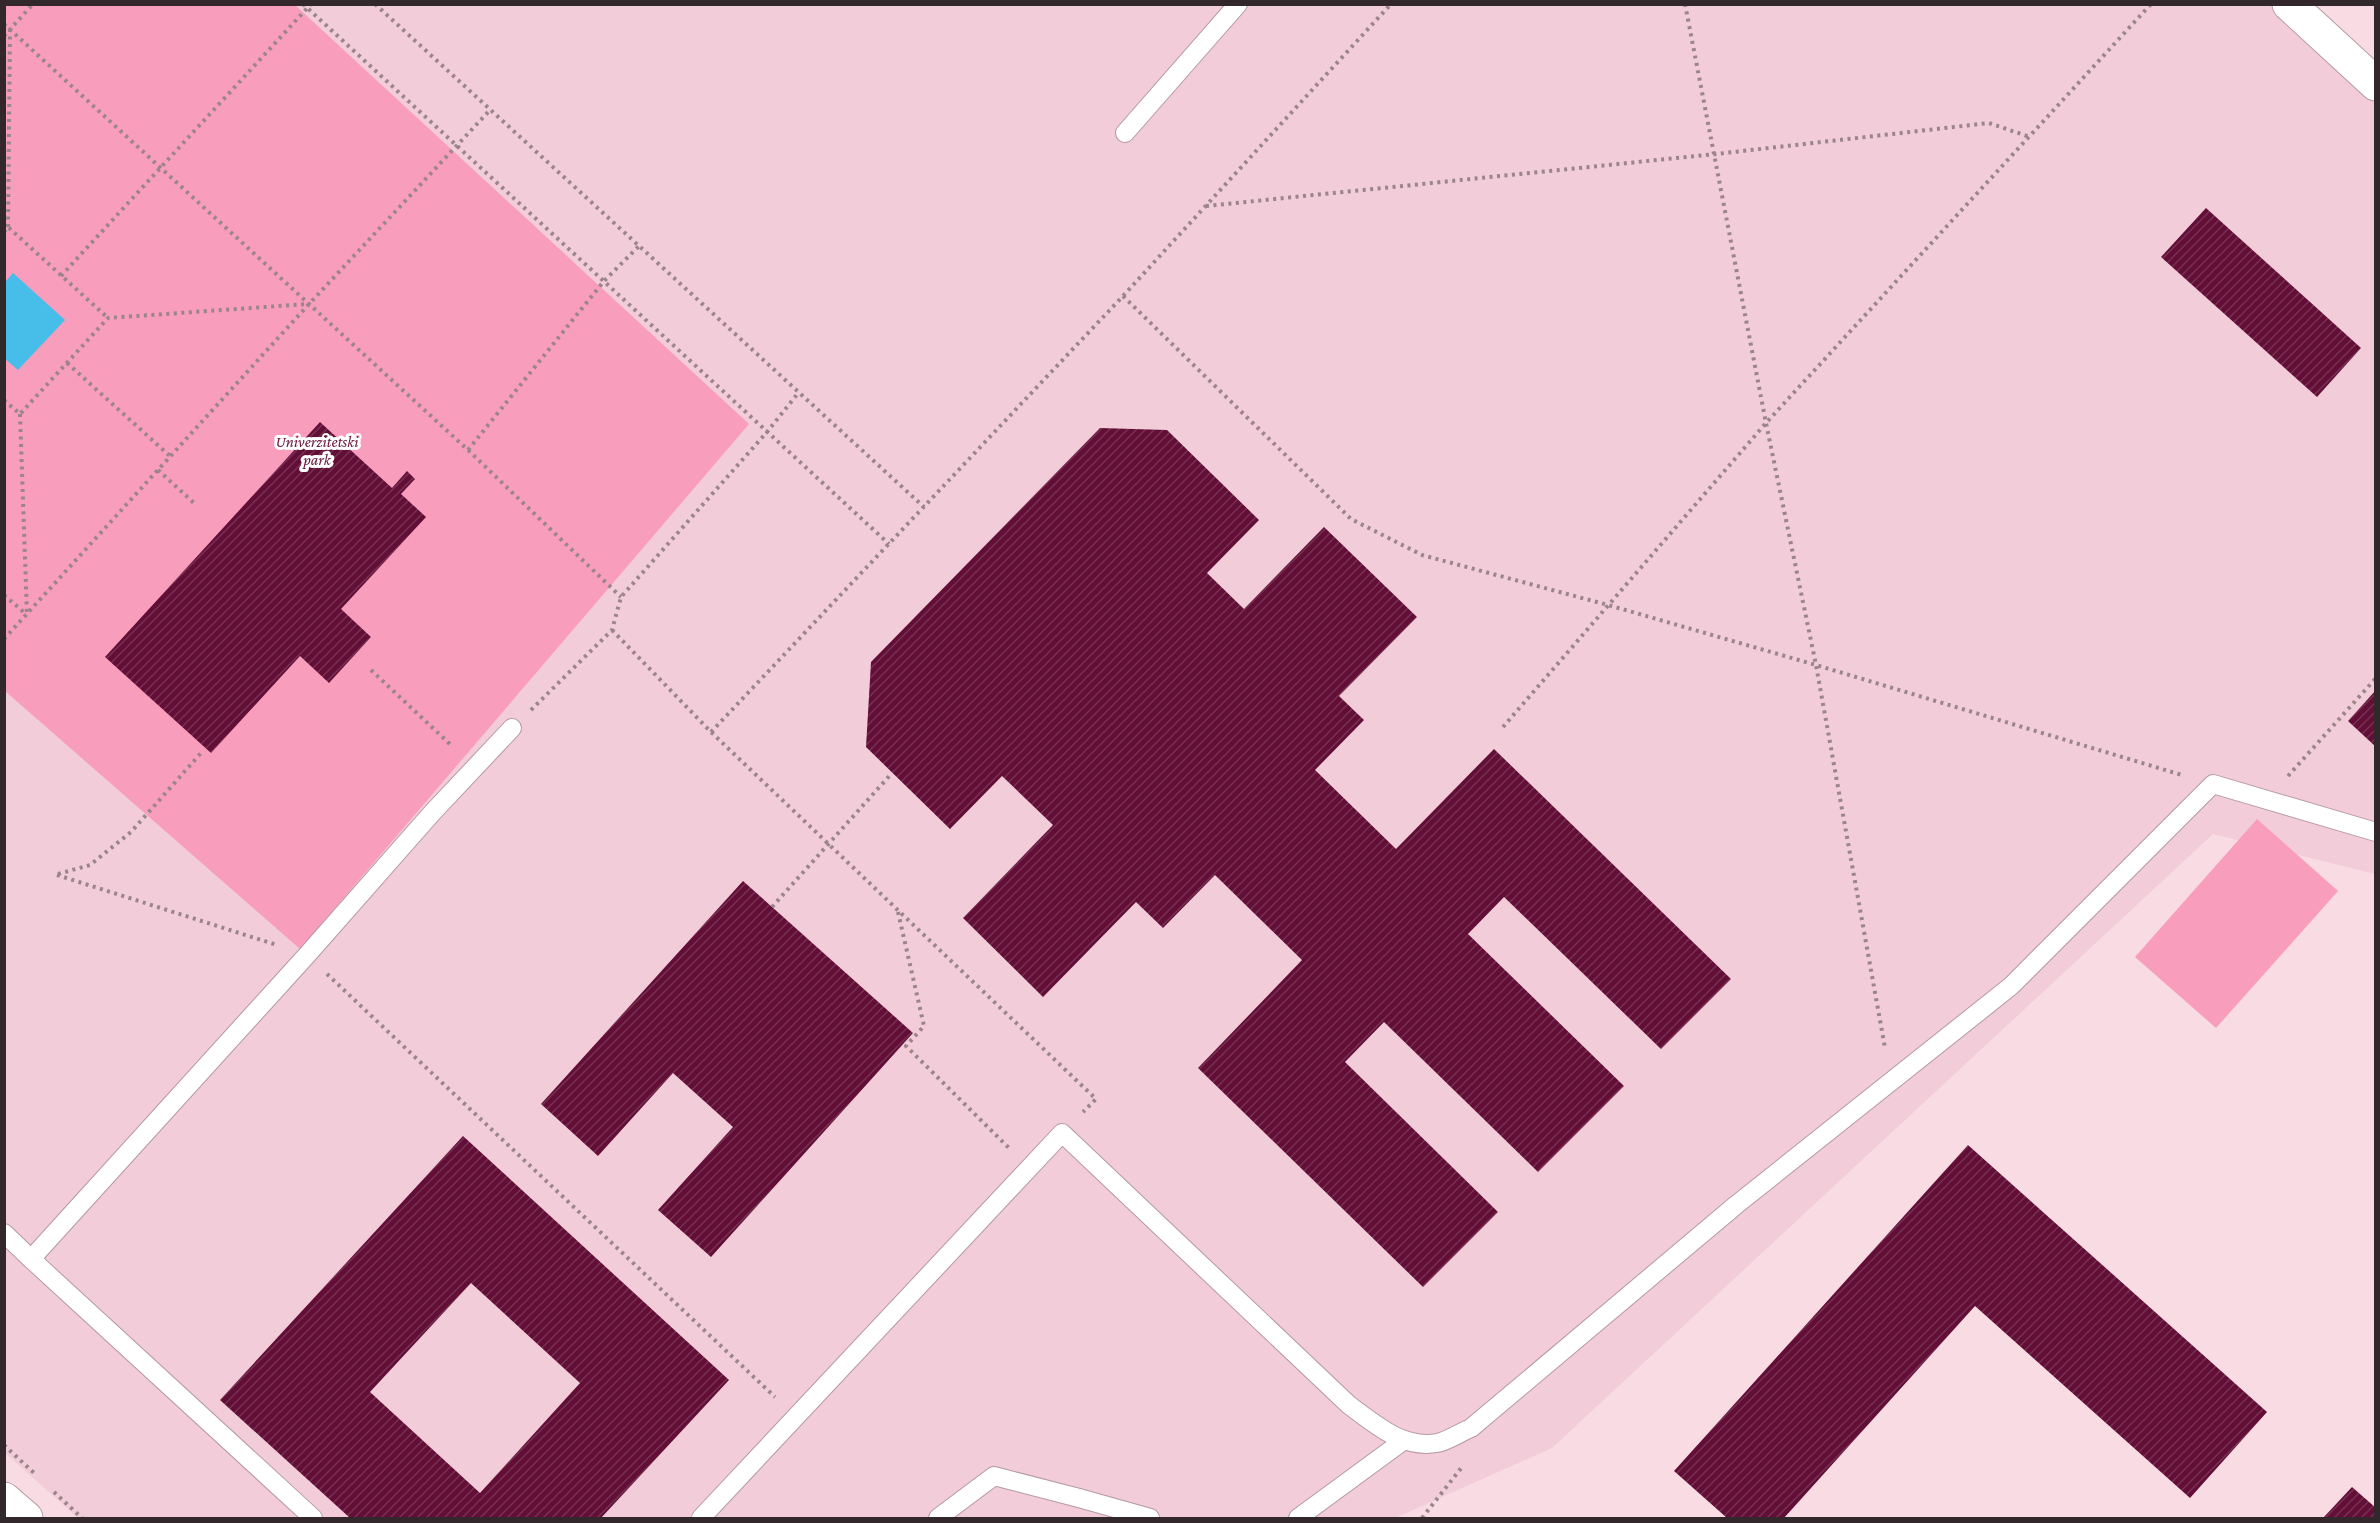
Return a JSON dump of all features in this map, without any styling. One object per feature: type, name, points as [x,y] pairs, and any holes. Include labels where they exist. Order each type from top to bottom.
[{"type":"street","points":[[2289,4],[2376,84]]},
{"type":"street","points":[[4,1499],[26,1518]]},
{"type":"lane","points":[[1125,133],[1238,4]]},
{"type":"lane","points":[[31,1258],[307,955],[432,813],[512,728]]},
{"type":"lane","points":[[701,1518],[1062,1133],[1349,1405],[1403,1441],[1437,1443],[1471,1428],[1736,1205],[2011,986],[2213,784],[2376,832]]},
{"type":"lane","points":[[4,1233],[314,1518]]},
{"type":"lane","points":[[1298,1518],[1403,1441]]},
{"type":"lane","points":[[938,1518],[994,1476],[1150,1518]]},
{"type":"path","points":[[4,36],[33,4]]},
{"type":"path","points":[[303,4],[309,7],[455,145],[889,544]]},
{"type":"path","points":[[375,4],[924,507]]},
{"type":"path","points":[[711,732],[1123,296],[1391,4]]},
{"type":"path","points":[[1685,4],[1716,154],[1766,423],[1816,665],[1891,1081]]},
{"type":"path","points":[[1503,727],[1766,423],[2151,4]]},
{"type":"path","points":[[61,276],[309,7]]},
{"type":"path","points":[[4,24],[468,450],[621,597]]},
{"type":"path","points":[[4,232],[8,227],[10,30]]},
{"type":"path","points":[[4,639],[455,145],[490,110]]},
{"type":"path","points":[[1205,207],[1989,123],[2030,137]]},
{"type":"path","points":[[8,227],[108,318]]},
{"type":"path","points":[[468,450],[604,281],[639,246]]},
{"type":"path","points":[[1123,296],[1351,519],[1422,555],[1608,605],[1816,665],[2213,784]]},
{"type":"path","points":[[27,615],[20,414],[108,318],[309,304]]},
{"type":"path","points":[[67,363],[170,456]]},
{"type":"path","points":[[512,728],[612,630],[621,597],[767,432],[799,392]]},
{"type":"path","points":[[4,400],[20,414]]},
{"type":"path","points":[[158,470],[194,503]]},
{"type":"path","points":[[4,595],[27,615]]},
{"type":"path","points":[[612,630],[711,732],[1096,1099],[1062,1133]]},
{"type":"path","points":[[370,670],[475,767]]},
{"type":"path","points":[[2266,800],[2376,678]]},
{"type":"path","points":[[201,753],[131,832],[90,865],[57,875],[307,955],[795,1417]]},
{"type":"path","points":[[772,907],[892,772]]},
{"type":"path","points":[[898,911],[924,1026],[906,1046],[1029,1168]]},
{"type":"shaded area","points":[[4,5],[2276,5],[2375,96],[2375,874],[2213,834],[1552,1448],[1395,1518],[78,1518],[4,1452]]},
{"type":"green space","name":"Univerzitetski park","points":[[5,5],[295,5],[749,424],[300,949],[5,691]]},
{"type":"green space","points":[[2257,819],[2338,891],[2216,1028],[2135,957]]},
{"type":"water","points":[[13,273],[65,320],[18,370],[4,358],[5,282]]},
{"type":"building","points":[[2206,208],[2361,348],[2317,397],[2161,257]]},
{"type":"building","points":[[320,422],[392,488],[407,471],[415,479],[401,494],[426,517],[341,609],[371,637],[329,683],[300,656],[211,753],[105,657]]},
{"type":"building","points":[[1100,428],[1167,430],[1259,520],[1207,573],[1244,609],[1324,527],[1417,617],[1339,696],[1364,720],[1315,770],[1396,849],[1494,749],[1731,979],[1661,1049],[1504,897],[1468,934],[1624,1086],[1538,1172],[1384,1022],[1345,1062],[1498,1212],[1423,1287],[1198,1068],[1302,960],[1215,875],[1163,928],[1136,902],[1043,997],[963,918],[1053,825],[1002,776],[950,829],[866,747],[871,662]]},
{"type":"building","points":[[2376,690],[2376,747],[2348,721]]},
{"type":"building","points":[[743,881],[913,1033],[711,1257],[658,1210],[733,1127],[673,1073],[598,1156],[541,1104]]},
{"type":"building","points":[[463,1136],[729,1380],[601,1518],[350,1518],[220,1400]],"holes":[[[471,1283],[580,1383],[480,1493],[370,1392]]]},
{"type":"building","points":[[1968,1145],[2267,1412],[2190,1498],[1975,1306],[1784,1518],[1727,1518],[1674,1471]]},
{"type":"building","points":[[2352,1487],[2376,1508],[2376,1518],[2323,1518]]}]
